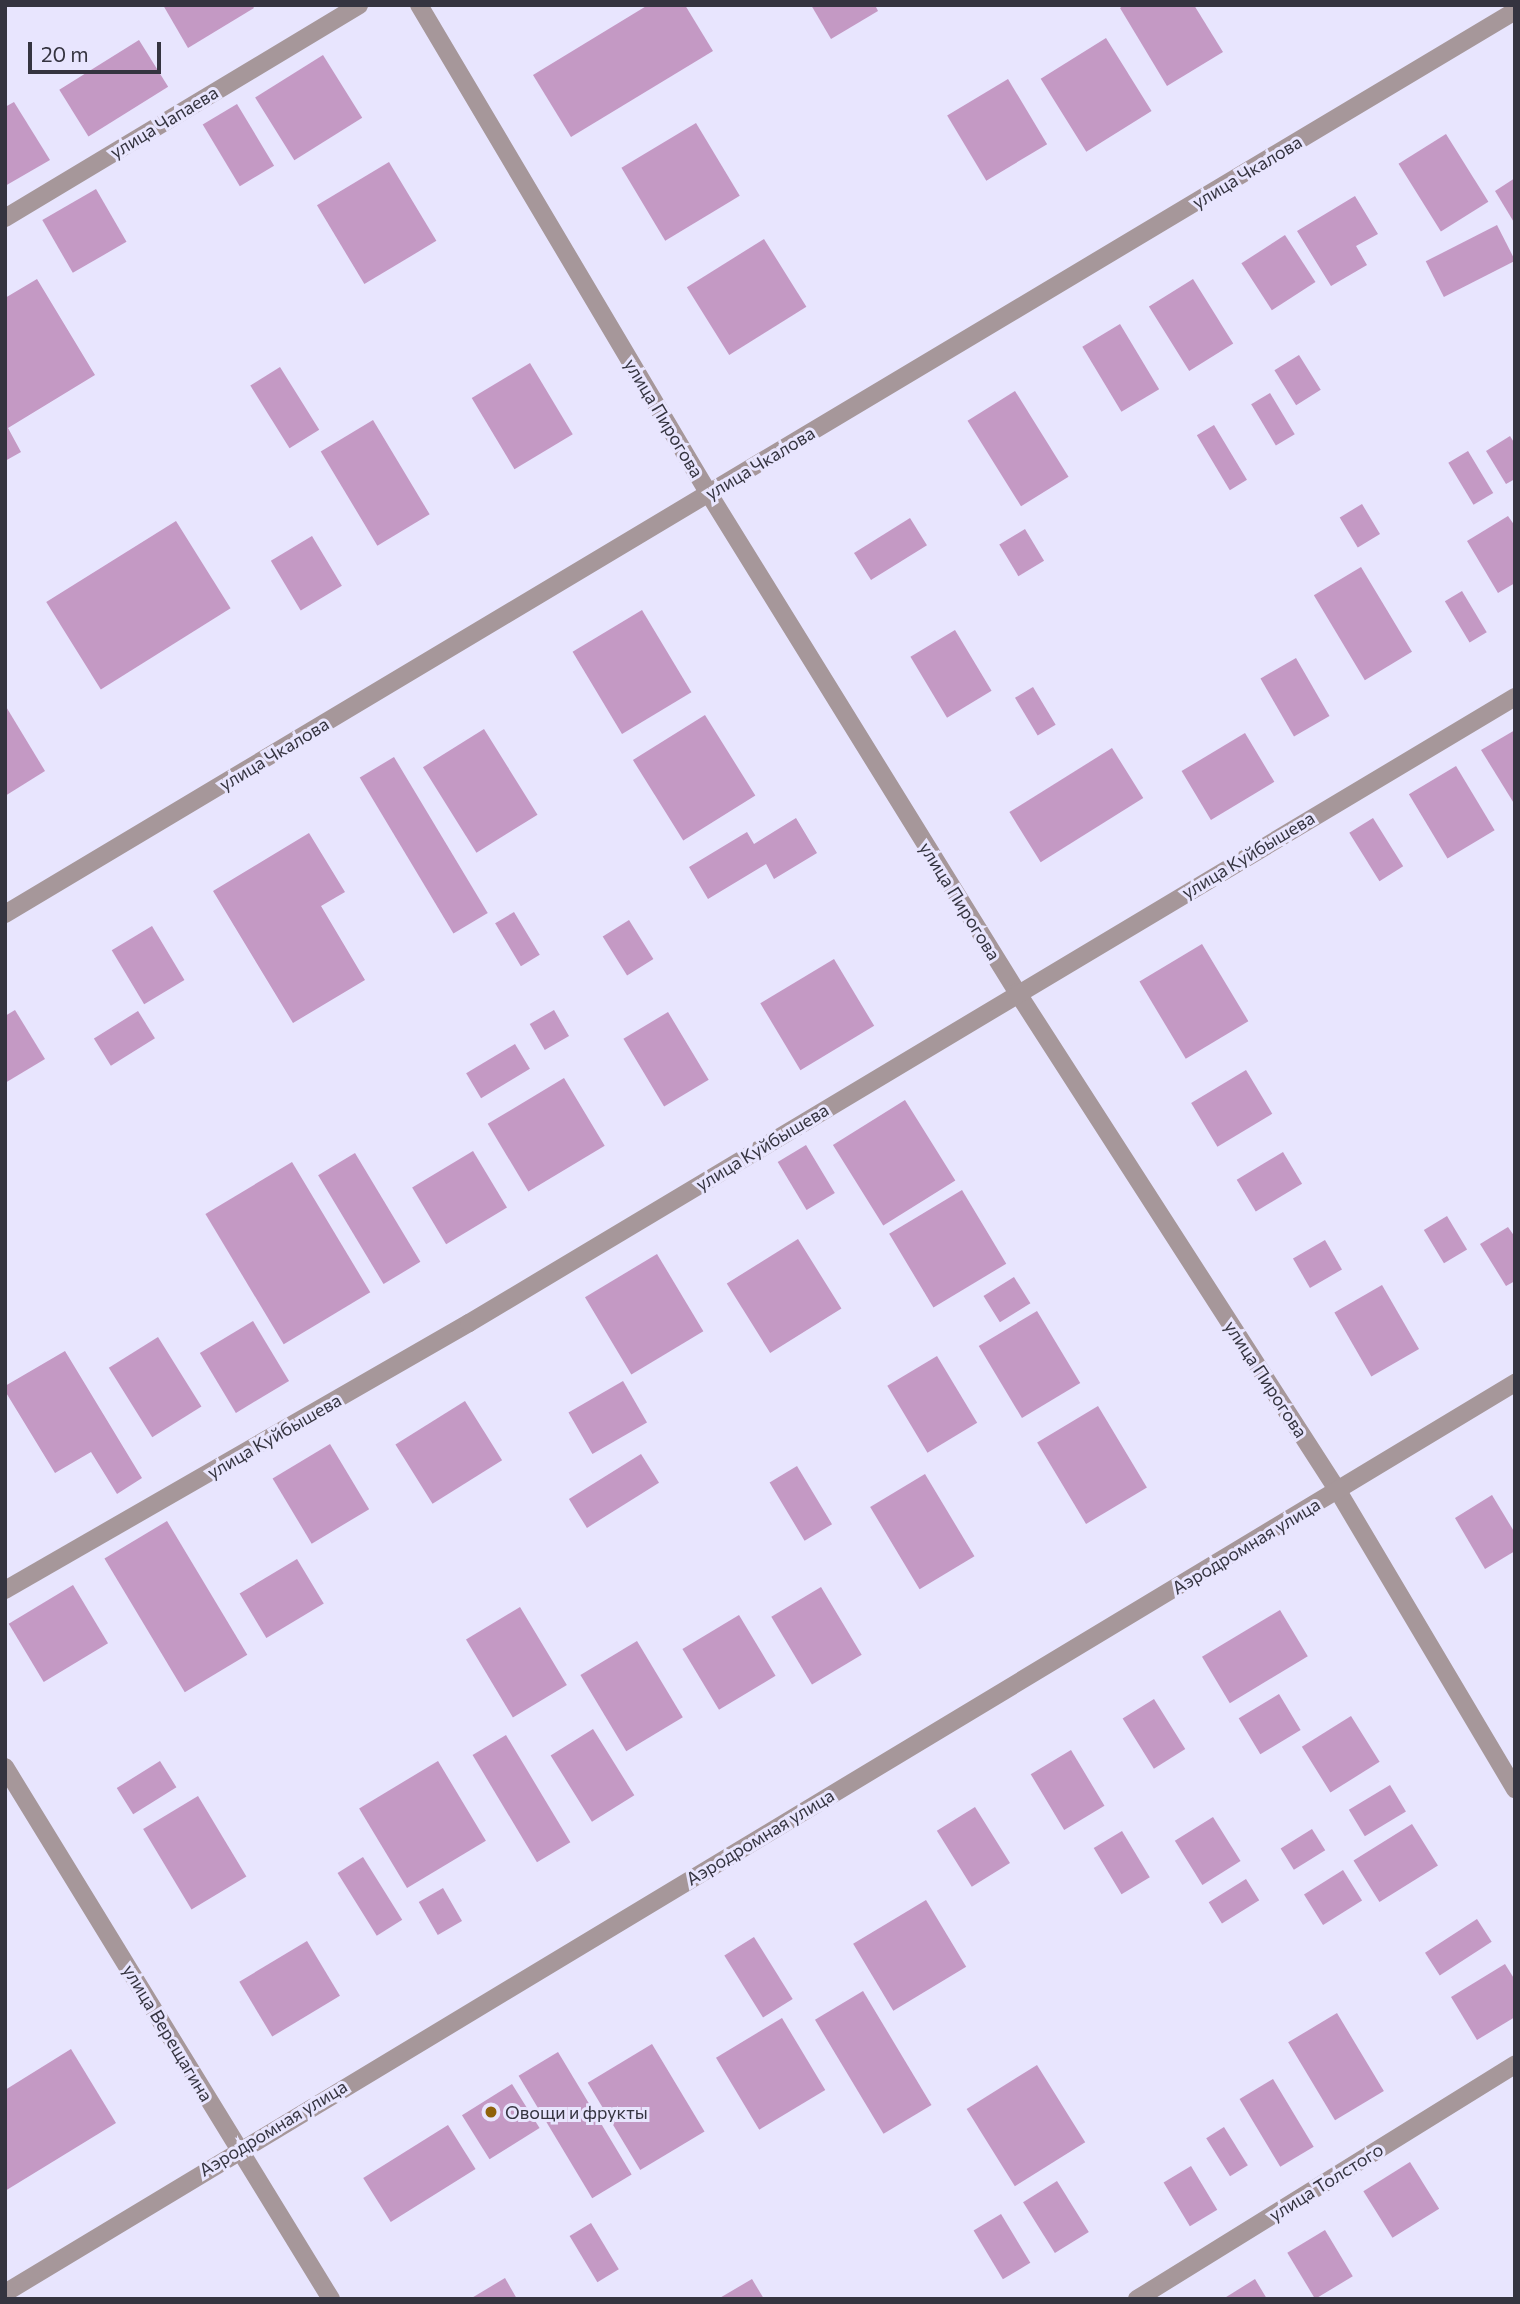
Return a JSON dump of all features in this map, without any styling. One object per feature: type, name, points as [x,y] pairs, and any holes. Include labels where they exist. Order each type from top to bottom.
[{"type":"street","name":"улица Чапаева","points":[[5,218],[359,5]]},
{"type":"street","name":"улица Пирогова","points":[[419,5],[709,494],[1017,992],[1338,1491],[1515,1789]]},
{"type":"street","name":"улица Чкалова","points":[[5,914],[1515,11]]},
{"type":"street","name":"улица Куйбышева","points":[[5,1590],[469,1323],[1017,992],[1515,697]]},
{"type":"street","name":"Аэродромная улица","points":[[5,2293],[239,2148],[1515,1383]]},
{"type":"street","name":"улица Верещагина","points":[[5,1767],[331,2299]]},
{"type":"street","name":"улица Толстого","points":[[1137,2299],[1515,2065]]},
{"type":"building","points":[[163,5],[252,5],[254,8],[188,48]]},
{"type":"building","points":[[648,5],[685,5],[713,51],[571,137],[533,75]]},
{"type":"building","points":[[811,5],[875,5],[878,11],[831,39]]},
{"type":"building","points":[[1124,5],[1194,5],[1223,52],[1167,86],[1120,8]]},
{"type":"building","points":[[1106,38],[1152,111],[1086,152],[1041,79]]},
{"type":"building","points":[[139,40],[168,87],[88,136],[59,90]]},
{"type":"building","points":[[323,55],[362,118],[294,160],[255,97]]},
{"type":"building","points":[[1008,79],[1047,144],[986,181],[947,116]]},
{"type":"building","points":[[14,102],[50,160],[5,186],[5,107]]},
{"type":"building","points":[[237,104],[274,166],[240,186],[203,125]]},
{"type":"building","points":[[696,123],[740,196],[665,241],[621,168]]},
{"type":"building","points":[[1446,134],[1488,202],[1441,232],[1399,164]]},
{"type":"building","points":[[389,162],[436,241],[364,284],[317,205]]},
{"type":"building","points":[[1515,178],[1515,224],[1495,191]]},
{"type":"building","points":[[96,189],[127,242],[73,273],[42,220]]},
{"type":"building","points":[[1355,196],[1378,234],[1356,246],[1367,265],[1331,286],[1297,231]]},
{"type":"building","points":[[1497,225],[1515,261],[1444,297],[1426,261]]},
{"type":"building","points":[[1285,235],[1315,282],[1272,310],[1241,263]]},
{"type":"building","points":[[764,239],[806,307],[729,355],[687,287]]},
{"type":"building","points":[[37,279],[95,375],[8,428],[21,452],[5,461],[5,298]]},
{"type":"building","points":[[1193,279],[1233,343],[1189,371],[1149,307]]},
{"type":"building","points":[[1120,324],[1159,389],[1121,412],[1082,347]]},
{"type":"building","points":[[1299,355],[1321,390],[1296,405],[1274,370]]},
{"type":"building","points":[[530,363],[573,434],[514,469],[472,398]]},
{"type":"building","points":[[280,367],[319,430],[290,448],[250,386]]},
{"type":"building","points":[[1015,391],[1069,477],[1021,506],[968,421]]},
{"type":"building","points":[[1270,393],[1295,434],[1276,445],[1251,404]]},
{"type":"building","points":[[373,420],[430,514],[377,546],[321,451]]},
{"type":"building","points":[[1214,425],[1247,480],[1230,490],[1197,435]]},
{"type":"building","points":[[1510,436],[1515,444],[1515,479],[1506,484],[1486,451]]},
{"type":"building","points":[[1468,451],[1493,493],[1474,505],[1448,463]]},
{"type":"building","points":[[1362,504],[1380,534],[1358,547],[1340,517]]},
{"type":"building","points":[[1508,516],[1515,526],[1515,583],[1498,593],[1467,541]]},
{"type":"building","points":[[910,518],[927,545],[871,580],[854,553]]},
{"type":"building","points":[[176,521],[231,608],[101,689],[46,602]]},
{"type":"building","points":[[1025,529],[1044,561],[1018,576],[999,544]]},
{"type":"building","points":[[312,536],[342,586],[301,610],[271,561]]},
{"type":"building","points":[[1361,567],[1412,652],[1365,680],[1314,595]]},
{"type":"building","points":[[1462,591],[1487,632],[1470,642],[1445,601]]},
{"type":"building","points":[[642,610],[691,692],[622,734],[573,652]]},
{"type":"building","points":[[955,630],[992,691],[947,718],[910,657]]},
{"type":"building","points":[[1296,658],[1330,716],[1294,737],[1260,678]]},
{"type":"building","points":[[1033,687],[1056,725],[1038,736],[1015,698]]},
{"type":"building","points":[[5,705],[45,771],[5,796]]},
{"type":"building","points":[[705,715],[755,796],[683,841],[633,760]]},
{"type":"building","points":[[484,729],[538,815],[476,853],[423,767]]},
{"type":"building","points":[[1515,730],[1515,805],[1481,750]]},
{"type":"building","points":[[1245,733],[1274,782],[1211,820],[1182,771]]},
{"type":"building","points":[[1112,748],[1143,798],[1041,862],[1009,812]]},
{"type":"building","points":[[394,757],[488,913],[453,934],[360,778]]},
{"type":"building","points":[[1456,766],[1495,830],[1447,859],[1409,794]]},
{"type":"building","points":[[796,818],[817,853],[774,879],[766,864],[708,899],[689,867],[747,832],[754,844]]},
{"type":"building","points":[[1373,818],[1403,866],[1379,881],[1349,833]]},
{"type":"building","points":[[309,833],[345,892],[321,906],[365,980],[293,1023],[213,891]]},
{"type":"building","points":[[514,912],[540,955],[521,966],[495,923]]},
{"type":"building","points":[[629,920],[653,959],[627,975],[603,936]]},
{"type":"building","points":[[152,926],[184,980],[144,1004],[112,950]]},
{"type":"building","points":[[1202,944],[1248,1021],[1186,1059],[1139,982]]},
{"type":"building","points":[[834,959],[874,1026],[800,1070],[760,1003]]},
{"type":"building","points":[[15,1010],[45,1059],[5,1083],[5,1016]]},
{"type":"building","points":[[554,1010],[569,1036],[545,1050],[530,1024]]},
{"type":"building","points":[[138,1011],[155,1038],[111,1066],[94,1039]]},
{"type":"building","points":[[668,1012],[709,1080],[664,1106],[623,1039]]},
{"type":"building","points":[[515,1044],[530,1069],[481,1098],[466,1073]]},
{"type":"building","points":[[1246,1070],[1272,1114],[1217,1147],[1191,1103]]},
{"type":"building","points":[[564,1078],[605,1146],[528,1192],[488,1124]]},
{"type":"building","points":[[905,1100],[955,1181],[883,1226],[833,1145]]},
{"type":"building","points":[[806,1145],[835,1193],[807,1210],[778,1162]]},
{"type":"building","points":[[473,1151],[507,1208],[446,1244],[412,1188]]},
{"type":"building","points":[[1283,1152],[1302,1184],[1256,1212],[1237,1180]]},
{"type":"building","points":[[355,1153],[420,1262],[384,1284],[318,1175]]},
{"type":"building","points":[[292,1162],[370,1292],[284,1344],[205,1214]]},
{"type":"building","points":[[962,1190],[1006,1264],[933,1307],[889,1234]]},
{"type":"building","points":[[1447,1216],[1467,1249],[1444,1263],[1424,1230]]},
{"type":"building","points":[[1508,1227],[1515,1237],[1515,1281],[1506,1286],[1480,1244]]},
{"type":"building","points":[[798,1239],[841,1309],[770,1353],[727,1284]]},
{"type":"building","points":[[1325,1240],[1342,1269],[1310,1288],[1293,1258]]},
{"type":"building","points":[[657,1254],[703,1331],[631,1374],[585,1297]]},
{"type":"building","points":[[1014,1277],[1030,1303],[1000,1322],[983,1296]]},
{"type":"building","points":[[1382,1285],[1419,1349],[1371,1377],[1334,1312]]},
{"type":"building","points":[[1037,1311],[1080,1383],[1022,1418],[979,1346]]},
{"type":"building","points":[[253,1321],[289,1381],[236,1413],[200,1353]]},
{"type":"building","points":[[158,1337],[201,1407],[152,1437],[109,1368]]},
{"type":"building","points":[[65,1351],[142,1478],[117,1494],[91,1452],[55,1473],[5,1391],[5,1386]]},
{"type":"building","points":[[937,1356],[977,1423],[927,1453],[887,1386]]},
{"type":"building","points":[[623,1381],[647,1423],[592,1454],[568,1412]]},
{"type":"building","points":[[465,1401],[502,1460],[433,1504],[395,1444]]},
{"type":"building","points":[[1098,1406],[1147,1487],[1086,1524],[1037,1443]]},
{"type":"building","points":[[330,1444],[369,1509],[312,1544],[273,1479]]},
{"type":"building","points":[[641,1454],[659,1483],[587,1528],[569,1499]]},
{"type":"building","points":[[797,1466],[832,1524],[805,1541],[770,1482]]},
{"type":"building","points":[[925,1474],[974,1556],[920,1589],[870,1507]]},
{"type":"building","points":[[1492,1495],[1515,1533],[1515,1551],[1485,1569],[1455,1518]]},
{"type":"building","points":[[167,1521],[247,1655],[185,1692],[104,1559]]},
{"type":"building","points":[[297,1559],[324,1604],[266,1638],[240,1594]]},
{"type":"building","points":[[73,1585],[108,1643],[44,1682],[9,1624]]},
{"type":"building","points":[[821,1587],[862,1655],[812,1685],[771,1617]]},
{"type":"building","points":[[520,1607],[567,1685],[513,1717],[466,1639]]},
{"type":"building","points":[[1280,1610],[1308,1656],[1230,1703],[1202,1657]]},
{"type":"building","points":[[739,1615],[776,1676],[719,1710],[682,1649]]},
{"type":"building","points":[[637,1641],[683,1717],[626,1751],[580,1675]]},
{"type":"building","points":[[1279,1694],[1301,1730],[1260,1754],[1239,1718]]},
{"type":"building","points":[[1154,1699],[1185,1749],[1154,1769],[1123,1719]]},
{"type":"building","points":[[1351,1716],[1380,1762],[1330,1793],[1302,1747]]},
{"type":"building","points":[[593,1729],[634,1795],[592,1822],[551,1755]]},
{"type":"building","points":[[506,1735],[570,1842],[537,1862],[473,1755]]},
{"type":"building","points":[[1071,1750],[1104,1806],[1064,1830],[1031,1774]]},
{"type":"building","points":[[160,1761],[176,1787],[133,1814],[117,1788]]},
{"type":"building","points":[[438,1761],[486,1841],[407,1888],[359,1808]]},
{"type":"building","points":[[1390,1785],[1406,1812],[1365,1836],[1349,1810]]},
{"type":"building","points":[[198,1796],[246,1877],[192,1910],[143,1829]]},
{"type":"building","points":[[975,1807],[1010,1863],[972,1887],[937,1831]]},
{"type":"building","points":[[1213,1817],[1241,1861],[1202,1885],[1175,1841]]},
{"type":"building","points":[[1412,1824],[1438,1866],[1379,1902],[1353,1861]]},
{"type":"building","points":[[1312,1829],[1325,1850],[1294,1870],[1281,1849]]},
{"type":"building","points":[[1122,1831],[1150,1877],[1122,1894],[1094,1848]]},
{"type":"building","points":[[363,1857],[402,1920],[377,1936],[338,1873]]},
{"type":"building","points":[[1343,1870],[1362,1901],[1323,1925],[1304,1894]]},
{"type":"building","points":[[1246,1879],[1259,1900],[1222,1924],[1209,1902]]},
{"type":"building","points":[[443,1888],[462,1921],[438,1935],[419,1902]]},
{"type":"building","points":[[926,1900],[966,1967],[893,2011],[853,1944]]},
{"type":"building","points":[[1477,1919],[1492,1942],[1440,1975],[1425,1953]]},
{"type":"building","points":[[754,1937],[793,1999],[763,2017],[724,1956]]},
{"type":"building","points":[[307,1941],[340,1996],[272,2037],[239,1982]]},
{"type":"building","points":[[1505,1964],[1515,1980],[1515,2017],[1477,2040],[1451,1997]]},
{"type":"building","points":[[863,1991],[932,2105],[883,2134],[815,2020]]},
{"type":"building","points":[[1337,2013],[1384,2091],[1335,2120],[1288,2042]]},
{"type":"building","points":[[782,2018],[825,2090],[759,2130],[716,2058]]},
{"type":"building","points":[[652,2044],[705,2131],[640,2170],[588,2083]]},
{"type":"building","points":[[71,2049],[116,2123],[5,2191],[5,2090]]},
{"type":"building","points":[[558,2052],[632,2175],[592,2198],[519,2076]]},
{"type":"building","points":[[1037,2065],[1085,2142],[1015,2186],[967,2109]]},
{"type":"building","points":[[1273,2079],[1314,2147],[1280,2167],[1240,2099]]},
{"type":"building","points":[[512,2084],[540,2128],[490,2159],[462,2115]]},
{"type":"building","points":[[448,2125],[476,2169],[391,2222],[363,2178]]},
{"type":"building","points":[[1224,2127],[1248,2165],[1230,2176],[1206,2138]]},
{"type":"building","points":[[1410,2162],[1439,2209],[1393,2238],[1363,2191]]},
{"type":"building","points":[[1191,2166],[1217,2210],[1190,2226],[1164,2182]]},
{"type":"building","points":[[1057,2181],[1089,2232],[1055,2253],[1023,2202]]},
{"type":"building","points":[[1001,2214],[1030,2263],[1003,2279],[974,2230]]},
{"type":"building","points":[[591,2223],[619,2269],[597,2282],[570,2236]]},
{"type":"building","points":[[1325,2230],[1353,2276],[1315,2299],[1287,2253]]},
{"type":"building","points":[[505,2278],[517,2299],[470,2299]]},
{"type":"building","points":[[752,2279],[764,2299],[718,2299]]},
{"type":"building","points":[[1255,2279],[1267,2299],[1223,2299]]},
{"type":"place","name":"Овощи и фрукты","points":[[491,2112]]}]
